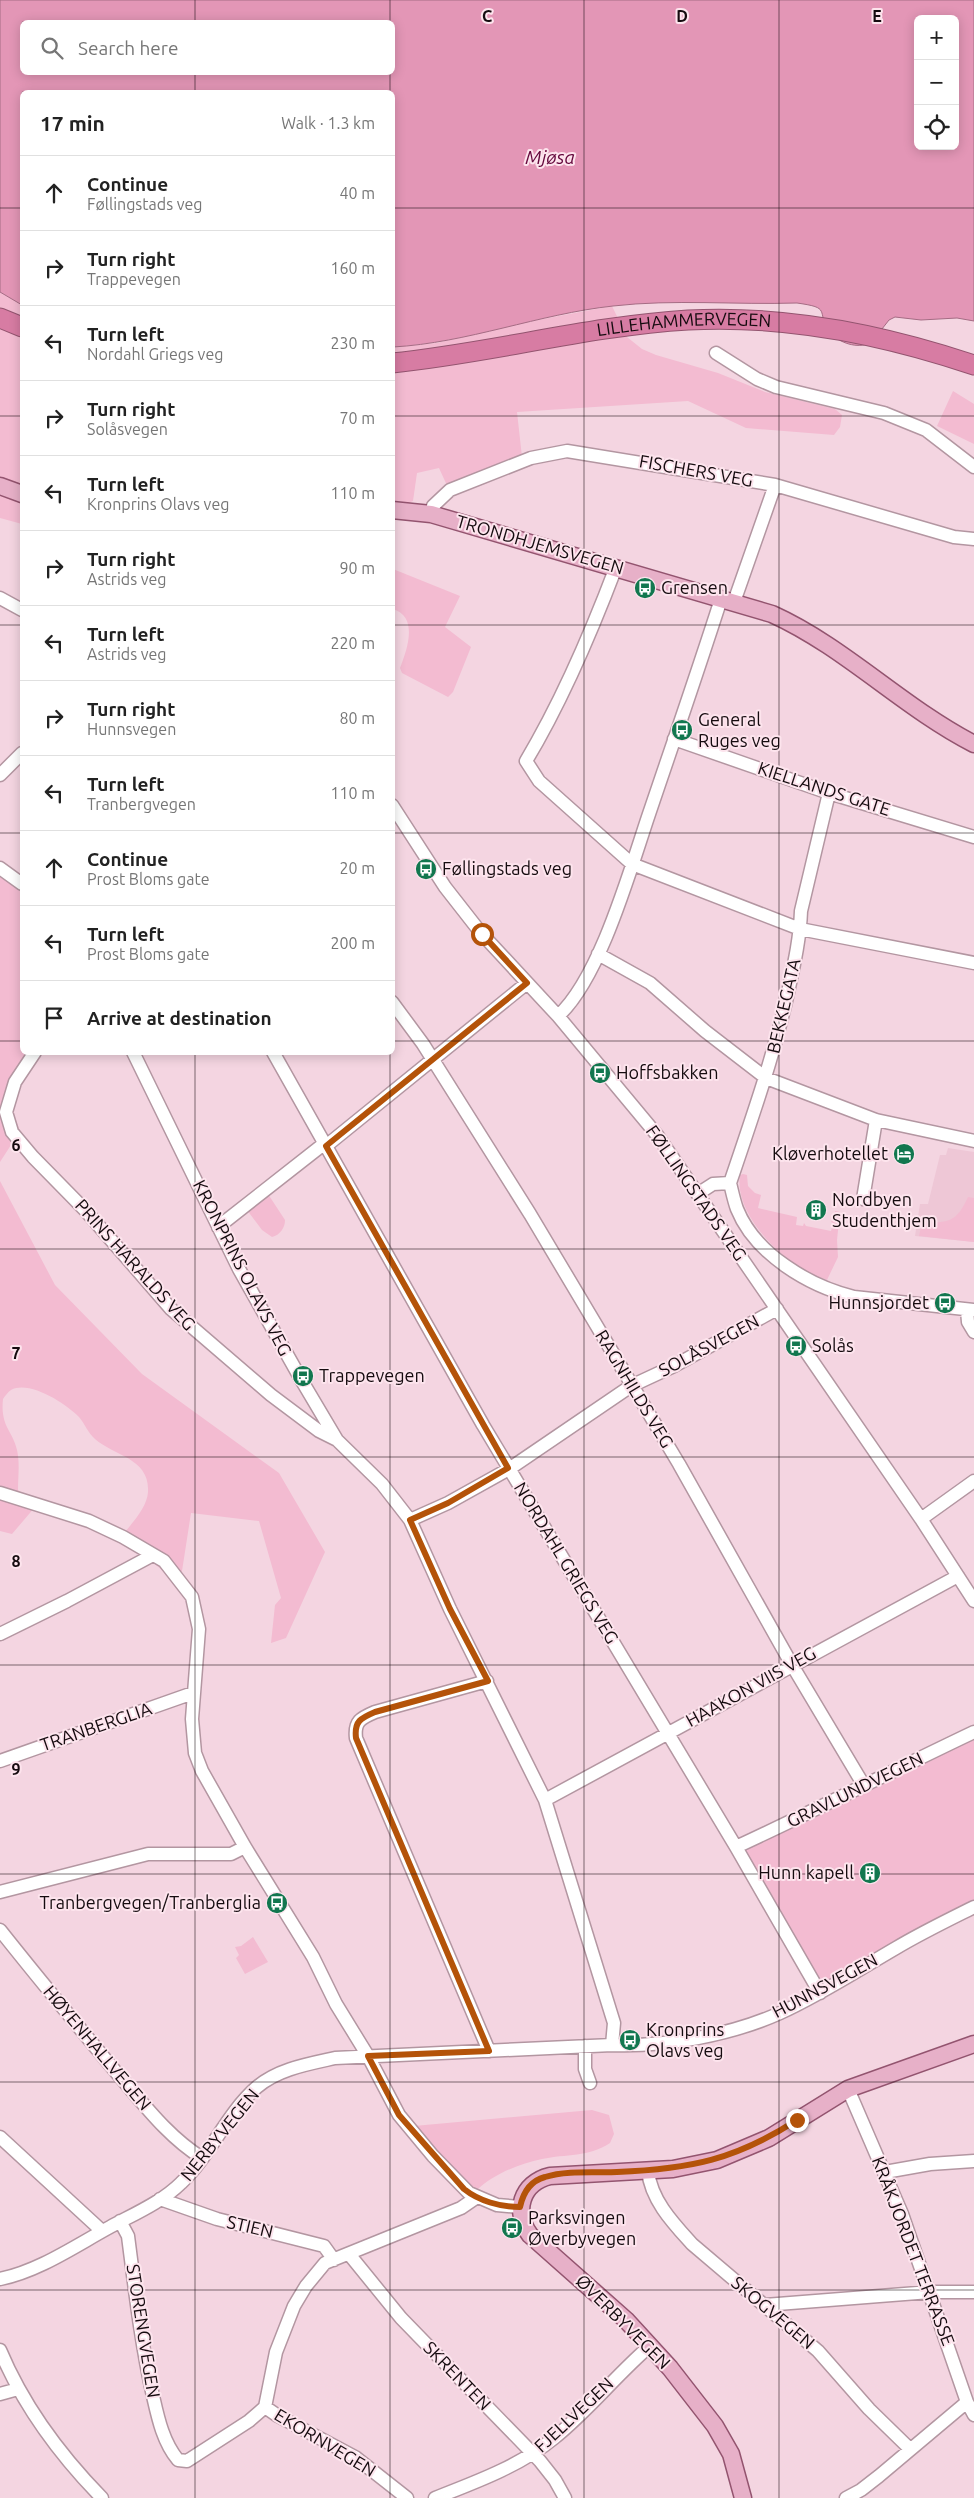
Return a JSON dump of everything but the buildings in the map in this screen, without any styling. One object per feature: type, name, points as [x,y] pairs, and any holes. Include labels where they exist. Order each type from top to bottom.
[{"type":"highway","points":[[0,318],[20,326]]},
{"type":"highway","name":"LILLEHAMMERVEGEN","points":[[395,363],[649,324],[734,320],[808,325],[892,340],[974,365]]},
{"type":"main road","points":[[0,486],[20,493]]},
{"type":"main road","name":"TRONDHJEMSVEGEN","points":[[395,510],[431,514],[772,614],[805,630],[836,649],[912,706],[973,741]]},
{"type":"main road","points":[[520,2207],[523,2195],[529,2187],[544,2177],[648,2171],[696,2165],[739,2152],[769,2138],[848,2089],[974,2044]]},
{"type":"main road","name":"ØVERBYVEGEN","points":[[520,2207],[521,2219],[530,2235],[615,2310],[651,2345],[715,2426],[731,2454],[742,2498]]},
{"type":"street","points":[[716,353],[757,379],[776,388],[884,413],[926,430],[974,467]]},
{"type":"street","name":"FISCHERS VEG","points":[[431,514],[433,506],[450,490],[515,464],[567,451],[775,485],[954,537],[974,540]]},
{"type":"street","points":[[558,1016],[569,1005],[598,954],[632,864],[674,740],[775,485]]},
{"type":"street","points":[[616,567],[567,681],[541,736],[526,761],[539,781],[632,864],[800,929],[974,963]]},
{"type":"street","points":[[0,598],[20,609]]},
{"type":"street","name":"KIELLANDS GATE","points":[[674,740],[829,793],[974,837]]},
{"type":"street","points":[[0,774],[20,754]]},
{"type":"street","name":"BEKKEGATA","points":[[730,1183],[766,1078],[778,1034],[800,929],[801,911],[829,793]]},
{"type":"street","name":"FØLLINGSTADS VEG","points":[[395,809],[462,908],[620,1088],[699,1193],[921,1519],[974,1601]]},
{"type":"street","points":[[0,868],[20,883]]},
{"type":"street","points":[[598,954],[650,983],[705,1031],[766,1078],[876,1120],[974,1141]]},
{"type":"street","points":[[218,1227],[527,983]]},
{"type":"street","name":"RAGNHILDS VEG","points":[[395,1006],[432,1059],[530,1214],[679,1464],[792,1665],[863,1784]]},
{"type":"street","name":"PRINS HARALDS VEG","points":[[33,1055],[15,1082],[6,1112],[12,1132],[33,1157],[86,1210],[171,1309],[271,1395],[319,1431],[337,1440]]},
{"type":"street","name":"KRONPRINS OLAVS VEG","points":[[134,1055],[218,1227],[276,1336],[337,1440],[382,1484],[410,1520],[450,1609],[488,1681],[545,1800],[614,2023],[612,2045]]},
{"type":"street","name":"NORDAHL GRIEGS VEG","points":[[275,1055],[508,1468],[736,1847],[820,1993]]},
{"type":"street","points":[[863,1199],[876,1120]]},
{"type":"street","points":[[699,1193],[713,1184],[730,1183],[737,1209],[746,1227],[757,1240],[802,1278],[854,1297],[971,1310],[968,1322],[974,1332]]},
{"type":"street","name":"SOLÅSVEGEN","points":[[410,1520],[448,1503],[508,1468],[631,1386],[674,1366],[777,1308]]},
{"type":"street","points":[[921,1519],[974,1481]]},
{"type":"street","points":[[0,1493],[88,1521],[153,1555],[164,1561],[192,1597],[199,1629],[192,1693],[192,1719],[195,1753],[202,1771],[245,1847],[313,1956],[336,2004],[368,2056],[399,2115],[464,2189],[477,2197],[497,2205],[520,2207]]},
{"type":"street","points":[[0,1634],[153,1555]]},
{"type":"street","name":"HAAKON VIIS VEG","points":[[545,1800],[958,1576]]},
{"type":"street","points":[[488,1681],[375,1712],[361,1718],[356,1723],[355,1729],[356,1738],[489,2051]]},
{"type":"street","name":"TRANBERGLIA","points":[[0,1761],[192,1693]]},
{"type":"street","name":"GRAVLUNDVEGEN","points":[[736,1847],[974,1732]]},
{"type":"street","points":[[0,1892],[148,1854],[231,1854],[245,1847]]},
{"type":"street","name":"HUNNSVEGEN","points":[[368,2056],[612,2045],[647,2046],[719,2033],[778,2014],[820,1993],[898,1946],[974,1907]]},
{"type":"street","name":"HØYENHALLVEGEN","points":[[0,1930],[77,2026],[144,2104],[177,2141],[202,2158]]},
{"type":"street","points":[[585,2046],[585,2069],[590,2084]]},
{"type":"street","name":"NERBYVEGEN","points":[[0,2279],[35,2266],[102,2231],[160,2199],[181,2184],[241,2103],[265,2082],[295,2068],[334,2058],[368,2056]]},
{"type":"street","name":"KRÅKJORDET TERRASSE","points":[[848,2089],[885,2172],[972,2411]]},
{"type":"street","points":[[0,2137],[102,2231]]},
{"type":"street","points":[[885,2172],[930,2164],[974,2161]]},
{"type":"street","name":"SKOGVEGEN","points":[[648,2171],[651,2190],[675,2226],[704,2255],[818,2351],[869,2409],[910,2449]]},
{"type":"street","points":[[265,2407],[276,2352],[294,2306],[306,2286],[325,2263],[462,2208],[477,2197]]},
{"type":"street","name":"STIEN","points":[[160,2199],[217,2219],[324,2246],[334,2260]]},
{"type":"street","name":"STORENGVEGEN","points":[[120,2221],[133,2238],[144,2359],[166,2442],[178,2460],[188,2461],[249,2421],[265,2407]]},
{"type":"street","name":"SKRENTEN","points":[[349,2254],[401,2318],[533,2454],[555,2480],[565,2498]]},
{"type":"street","points":[[765,2305],[930,2292],[974,2292]]},
{"type":"street","name":"FJELLVEGEN","points":[[435,2498],[468,2485],[533,2454],[555,2438],[623,2369],[651,2345]]},
{"type":"street","points":[[0,2350],[18,2388],[60,2450],[102,2498]]},
{"type":"street","points":[[0,2394],[18,2388]]},
{"type":"street","name":"EKORNVEGEN","points":[[265,2407],[278,2416],[355,2457],[407,2498]]},
{"type":"street","points":[[846,2498],[861,2490],[910,2449],[972,2411]]},
{"type":"shaded area","points":[[0,292],[20,304],[20,523],[0,518]]},
{"type":"shaded area","points":[[612,306],[627,337],[642,349],[656,355],[718,373],[765,392],[835,409],[842,415],[840,427],[834,435],[746,428],[688,401],[517,412],[522,457],[450,492],[439,468],[417,473],[413,501],[395,509],[395,347],[437,343],[495,328]]},
{"type":"shaded area","points":[[953,391],[974,404],[974,444],[937,426]]},
{"type":"shaded area","points":[[395,570],[460,596],[445,627],[471,647],[453,692],[448,697],[402,673],[400,668],[406,652],[409,635],[406,619],[395,610]]},
{"type":"shaded area","points":[[0,872],[20,886],[20,1055],[37,1055],[9,1101],[20,1131],[0,1162]]},
{"type":"shaded area","points":[[948,1148],[974,1152],[974,1242],[915,1236],[920,1204],[928,1204],[940,1155],[946,1155]]},
{"type":"shaded area","points":[[740,1175],[747,1175],[748,1186],[755,1193],[761,1195],[758,1208],[797,1217],[796,1225],[803,1226],[804,1223],[806,1226],[831,1231],[833,1224],[831,1221],[833,1221],[835,1211],[840,1212],[837,1240],[838,1257],[827,1280],[794,1264],[770,1243],[759,1230],[750,1217],[740,1189]]},
{"type":"shaded area","points":[[0,1181],[55,1285],[142,1374],[279,1473],[325,1552],[286,1638],[271,1643],[275,1605],[281,1598],[259,1521],[191,1513],[182,1571],[172,1578],[121,1537],[145,1504],[148,1492],[147,1481],[143,1472],[129,1459],[95,1439],[79,1417],[66,1406],[47,1395],[28,1388],[10,1391],[3,1399],[3,1416],[17,1450],[19,1465],[18,1490],[35,1507],[12,1534],[0,1531]]},
{"type":"shaded area","points":[[268,1194],[285,1220],[282,1231],[272,1237],[262,1230],[247,1210]]},
{"type":"shaded area","points":[[968,1197],[974,1198],[974,1242],[919,1236],[922,1223],[951,1219],[960,1212]]},
{"type":"shaded area","points":[[974,1736],[974,1903],[820,1987],[741,1848],[818,1815],[871,1783]]},
{"type":"shaded area","points":[[253,1937],[268,1962],[245,1974],[236,1958],[239,1955],[235,1947],[241,1946]]},
{"type":"shaded area","points":[[592,2110],[609,2115],[614,2134],[610,2143],[594,2151],[542,2159],[515,2167],[498,2175],[476,2191],[414,2126]]},
{"type":"water","name":"Mjøsa","points":[[0,0],[974,0],[974,321],[957,318],[921,320],[895,317],[889,320],[871,343],[854,345],[839,340],[829,333],[821,311],[808,305],[797,303],[636,304],[585,310],[448,340],[395,347],[395,90],[20,90],[20,304],[0,292]]},
{"type":"place","name":"Grensen","points":[[645,588]]},
{"type":"place","name":"General Ruges veg","points":[[682,730]]},
{"type":"place","name":"Føllingstads veg","points":[[426,869]]},
{"type":"place","name":"Hoffsbakken","points":[[600,1073]]},
{"type":"place","name":"Kløverhotellet","points":[[904,1154]]},
{"type":"place","name":"Nordbyen Studenthjem","points":[[816,1210]]},
{"type":"place","name":"Hunnsjordet","points":[[945,1303]]},
{"type":"place","name":"Solås","points":[[796,1346]]},
{"type":"place","name":"Trappevegen","points":[[303,1376]]},
{"type":"place","name":"Hunn kapell","points":[[870,1873]]},
{"type":"place","name":"Tranbergvegen/Tranberglia","points":[[277,1903]]},
{"type":"place","name":"Kronprins Olavs veg","points":[[630,2040]]},
{"type":"place","name":"Parksvingen Øverbyvegen","points":[[512,2228]]},
{"type":"route","points":[[482,934],[527,983],[511,998],[432,1059],[326,1146],[345,1176],[508,1468],[448,1503],[410,1520],[450,1609],[488,1681],[400,1707],[375,1712],[361,1718],[356,1723],[355,1729],[356,1738],[489,2051],[368,2056],[399,2115],[433,2156],[469,2193],[497,2205],[508,2207],[520,2207],[523,2195],[529,2187],[538,2179],[544,2177],[648,2171],[696,2165],[718,2160],[754,2146],[797,2120]]}]
